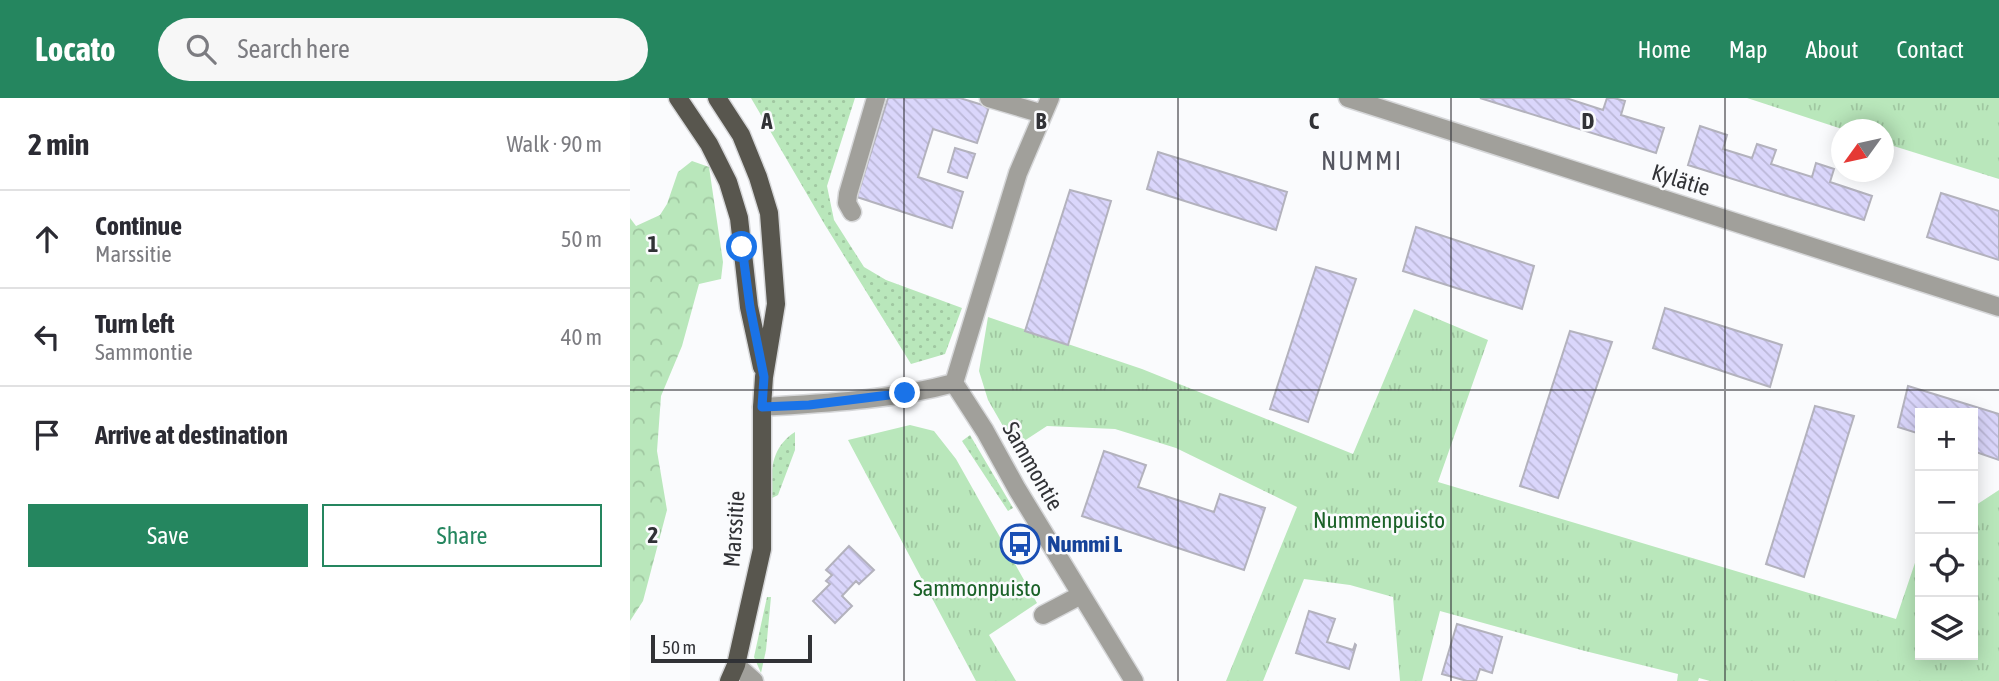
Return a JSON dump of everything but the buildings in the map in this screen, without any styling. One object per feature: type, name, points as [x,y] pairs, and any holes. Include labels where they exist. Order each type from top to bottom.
[{"type":"main road","name":"Marssitie","points":[[678,98],[709,144],[728,182],[739,218],[750,307],[764,377]]},
{"type":"main road","name":"Marssitie","points":[[717,98],[741,135],[769,214],[776,304],[762,407],[762,549],[733,673]]},
{"type":"street","points":[[852,212],[847,203],[848,194],[876,98]]},
{"type":"street","points":[[762,407],[877,397],[954,383],[1018,173],[1046,106],[989,98]]},
{"type":"street","name":"Kylätie","points":[[1348,98],[1999,307]]},
{"type":"street","name":"Sammontie","points":[[954,383],[1135,681]]},
{"type":"street","points":[[1043,615],[1081,595]]},
{"type":"street","points":[[733,673],[754,681]]},
{"type":"green space","points":[[751,98],[855,98],[827,186],[834,220],[864,267],[886,280],[962,308],[945,354],[911,364]]},
{"type":"green space","points":[[1747,98],[1999,98],[1999,179],[1894,146],[1894,119],[1831,119],[1831,125]]},
{"type":"green space","points":[[692,161],[709,167],[723,262],[721,279],[699,284],[682,346],[661,396],[657,451],[667,510],[643,601],[630,621],[630,218],[636,226],[660,215],[667,204],[678,172]]},
{"type":"green space","name":"Nummenpuisto","points":[[1414,309],[1488,340],[1438,482],[1896,619],[1915,563],[1915,660],[1978,660],[1978,504],[1999,490],[1999,681],[1710,681],[1699,678],[1698,681],[1677,681],[1678,674],[1440,611],[1422,681],[1400,681],[1393,597],[1350,585],[1304,579],[1263,681],[1226,681],[1297,507],[1176,448],[1115,429],[1047,426],[1015,447],[988,400],[979,371],[988,317],[1142,369],[1353,454]]},
{"type":"green space","name":"Sammonpuisto","points":[[910,425],[934,431],[956,459],[1037,603],[989,635],[1016,681],[976,681],[848,440]]},
{"type":"green space","points":[[795,432],[795,450],[778,495],[772,498],[774,461],[781,445]]},
{"type":"green space","points":[[970,435],[1013,508],[1008,511],[962,441]]},
{"type":"green space","points":[[767,597],[771,597],[761,673],[754,657]]},
{"type":"place","name":"Nummi L","points":[[1020,544]]},
{"type":"district","name":"NUMMI","points":[[1362,161]]},
{"type":"route","points":[[742,247],[750,307],[764,377],[762,407],[809,405],[905,393]]}]
